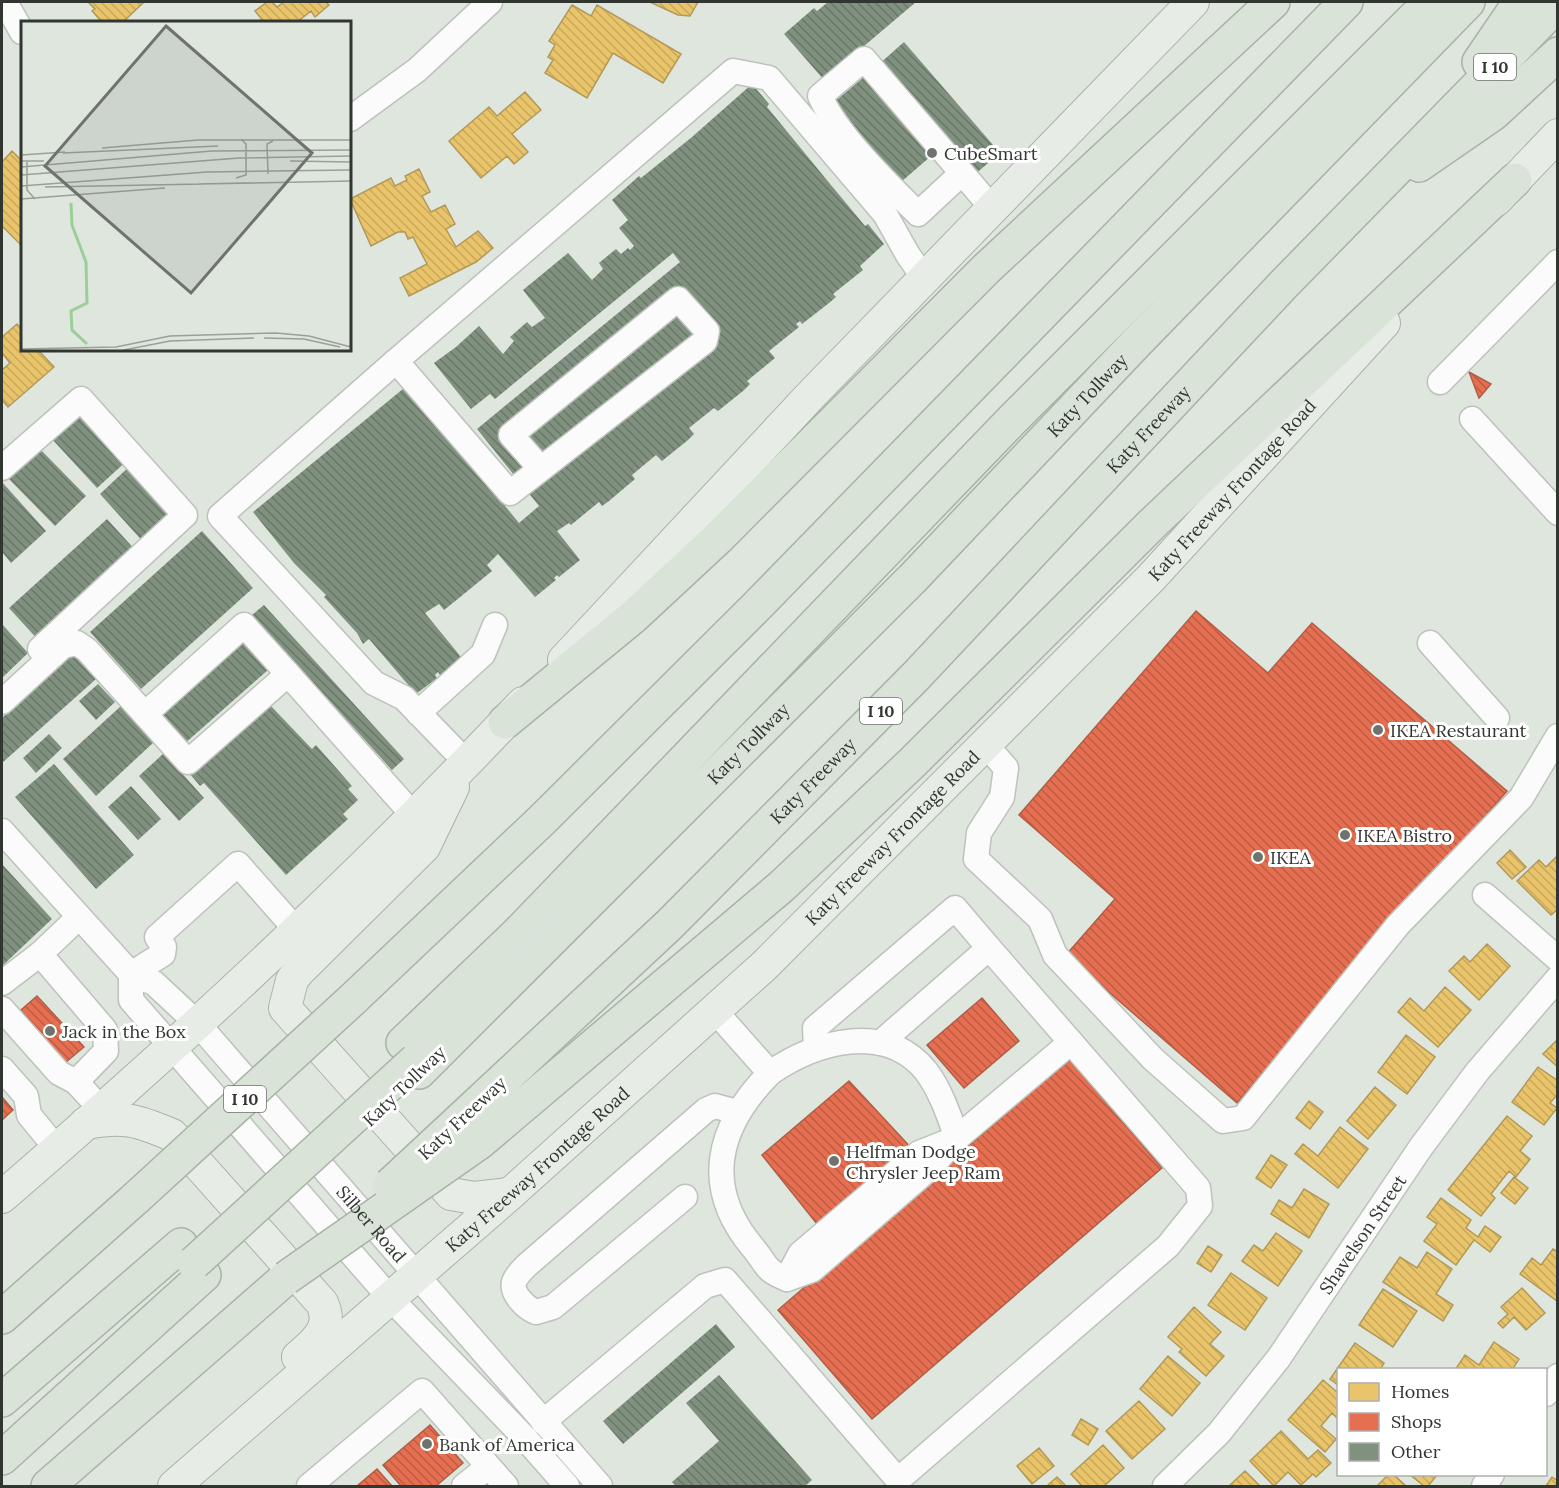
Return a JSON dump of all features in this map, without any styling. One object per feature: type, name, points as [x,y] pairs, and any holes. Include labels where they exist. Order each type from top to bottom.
[{"type":"highway","points":[[505,722],[633,617],[718,538],[986,269],[1273,2]]},
{"type":"highway","name":"I 10","points":[[2,1317],[353,999],[542,820],[757,606],[1346,2]]},
{"type":"highway","points":[[2,1428],[193,1261],[412,1058],[517,934],[1013,419],[1430,2]]},
{"type":"highway","name":"Katy Tollway","points":[[412,1058],[653,839],[913,578],[1137,342],[1468,2]]},
{"type":"highway","points":[[1432,130],[1520,2]]},
{"type":"highway","name":"Katy Freeway","points":[[470,1131],[661,932],[884,708],[1354,211],[1557,4]]},
{"type":"highway","points":[[1354,211],[1493,114],[1557,54]]},
{"type":"highway","points":[[48,1486],[286,1278],[782,886],[912,763],[1153,523],[1515,180]]},
{"type":"highway","points":[[2,1400],[193,1261]]},
{"type":"highway","points":[[2,1458],[193,1261]]},
{"type":"main road","points":[[2,1197],[198,1024],[298,932],[414,816],[810,396],[916,267],[993,209],[1193,2]]},
{"type":"main road","name":"Katy Freeway Frontage Road","points":[[174,1486],[510,1194],[764,966],[1151,578],[1557,135]]},
{"type":"main road","points":[[466,762],[424,847],[298,972],[292,980],[285,1008],[452,1194],[474,1198],[510,1194]]},
{"type":"main road","points":[[94,1116],[116,1117],[145,1123],[172,1136],[322,1303],[327,1312],[323,1332],[316,1341],[207,1437],[159,1486]]},
{"type":"street","points":[[4,2],[21,30]]},
{"type":"street","points":[[351,118],[417,70],[490,2]]},
{"type":"street","points":[[962,173],[918,214],[887,183],[827,111],[820,96],[864,59],[993,209]]},
{"type":"street","points":[[466,762],[404,698],[374,683],[220,516],[396,360],[733,71],[769,78],[885,214],[916,267]]},
{"type":"street","points":[[1440,382],[1557,262]]},
{"type":"street","points":[[396,360],[510,493],[541,469],[705,341],[707,331],[678,299],[511,435],[541,469]]},
{"type":"street","points":[[2,468],[81,399],[185,515],[2,683]]},
{"type":"street","points":[[1472,419],[1557,513]]},
{"type":"street","points":[[145,714],[244,625],[414,816]]},
{"type":"street","points":[[418,713],[483,654],[495,625]]},
{"type":"street","points":[[2,702],[63,646],[77,643],[87,650],[188,762],[288,674]]},
{"type":"street","points":[[1430,643],[1497,718]]},
{"type":"street","points":[[985,744],[1006,768],[1002,797],[979,833],[976,859],[1040,919],[1054,955],[1154,1059],[1223,1121],[1243,1118],[1398,925],[1521,798],[1557,736]]},
{"type":"street","name":"Silber Road","points":[[2,831],[131,974],[154,983],[198,1024],[600,1486]]},
{"type":"street","points":[[131,974],[163,954],[164,947],[157,937],[238,864],[298,932]]},
{"type":"street","points":[[1485,896],[1557,959]]},
{"type":"street","points":[[543,1422],[705,1286],[726,1280],[901,1483],[1168,1246],[1200,1206],[1198,1188],[956,908],[815,1028],[816,1047]]},
{"type":"street","points":[[2,983],[40,954],[79,917]]},
{"type":"street","points":[[880,1043],[989,948]]},
{"type":"street","points":[[40,954],[105,1030],[106,1051],[76,1082]]},
{"type":"street","name":"Silber Road","points":[[131,974],[131,1000],[390,1298],[525,1438],[557,1483]]},
{"type":"street","name":"Shavelson Street","points":[[1165,1486],[1219,1433],[1278,1359],[1421,1147],[1477,1072],[1557,978]]},
{"type":"street","points":[[2,1009],[59,1073],[76,1082],[94,1116]]},
{"type":"street","points":[[715,1011],[770,1073]]},
{"type":"street","points":[[777,1275],[728,1212],[722,1188],[722,1162],[726,1138],[737,1112],[751,1092],[770,1073],[791,1058],[816,1047],[859,1041],[880,1043],[906,1054],[925,1070],[944,1104],[957,1138]]},
{"type":"street","points":[[739,1296],[777,1275],[812,1270],[932,1167],[957,1138],[1071,1042]]},
{"type":"street","points":[[2,1069],[26,1096],[29,1115],[57,1149]]},
{"type":"street","points":[[685,1197],[553,1307],[536,1312],[526,1308],[514,1288],[514,1281],[544,1250],[706,1110],[715,1106],[737,1112]]},
{"type":"street","points":[[1547,1391],[1557,1376]]},
{"type":"street","points":[[309,1486],[422,1391],[506,1486]]},
{"type":"street","points":[[464,1486],[488,1467]]},
{"type":"building: Homes","points":[[88,2],[144,2],[124,21],[101,21],[92,11],[95,9]]},
{"type":"building: Homes","points":[[267,2],[272,2],[277,7],[284,2],[326,2],[329,5],[315,17],[311,11],[298,21],[263,21],[255,11]]},
{"type":"building: Homes","points":[[650,2],[698,2],[690,16],[678,15]]},
{"type":"building: Homes","points":[[572,5],[591,16],[597,5],[681,54],[663,83],[613,53],[587,98],[545,73],[553,60],[548,57],[555,45],[549,41]]},
{"type":"building: Homes","points":[[525,92],[541,110],[512,134],[528,152],[514,164],[507,156],[481,178],[449,141],[489,107],[497,116]]},
{"type":"building: Homes","points":[[12,151],[21,160],[21,245],[2,226],[2,162]]},
{"type":"building: Homes","points":[[419,169],[430,192],[422,196],[431,212],[445,205],[455,224],[446,229],[456,247],[478,231],[493,248],[476,262],[409,296],[400,278],[427,264],[413,237],[408,239],[405,232],[398,232],[371,246],[351,201],[351,198],[391,178],[395,186],[407,180],[405,176]]},
{"type":"building: Homes","points":[[17,324],[21,330],[21,351],[39,351],[54,367],[8,407],[2,400],[2,370],[10,363],[2,353],[2,337]]},
{"type":"building: Homes","points":[[1510,850],[1526,867],[1512,879],[1497,863]]},
{"type":"building: Homes","points":[[1557,856],[1558,909],[1551,915],[1517,881],[1539,860],[1546,867]]},
{"type":"building: Homes","points":[[1487,944],[1510,966],[1479,1000],[1449,971],[1464,956],[1470,962]]},
{"type":"building: Homes","points":[[1445,987],[1471,1010],[1438,1047],[1398,1012],[1410,998],[1424,1011]]},
{"type":"building: Homes","points":[[1406,1035],[1435,1057],[1407,1094],[1378,1072]]},
{"type":"building: Homes","points":[[1558,1039],[1558,1067],[1543,1054]]},
{"type":"building: Homes","points":[[1538,1067],[1558,1081],[1558,1094],[1550,1103],[1557,1108],[1544,1125],[1512,1102]]},
{"type":"building: Homes","points":[[1375,1087],[1396,1105],[1368,1139],[1347,1121]]},
{"type":"building: Homes","points":[[1309,1101],[1323,1112],[1310,1129],[1296,1118]]},
{"type":"building: Homes","points":[[1507,1116],[1532,1136],[1520,1151],[1530,1159],[1516,1177],[1509,1171],[1491,1194],[1495,1198],[1481,1216],[1448,1190]]},
{"type":"building: Homes","points":[[1340,1127],[1368,1149],[1338,1188],[1295,1154],[1303,1144],[1318,1156]]},
{"type":"building: Homes","points":[[1271,1155],[1287,1165],[1271,1188],[1256,1178]]},
{"type":"building: Homes","points":[[1514,1177],[1528,1188],[1515,1204],[1501,1193]]},
{"type":"building: Homes","points":[[1304,1189],[1329,1204],[1309,1238],[1271,1214],[1279,1200],[1292,1208]]},
{"type":"building: Homes","points":[[1441,1198],[1471,1220],[1466,1228],[1478,1237],[1485,1226],[1501,1237],[1490,1252],[1474,1240],[1456,1265],[1424,1241],[1437,1224],[1427,1217]]},
{"type":"building: Homes","points":[[1276,1233],[1302,1251],[1278,1286],[1242,1261],[1254,1245],[1263,1251]]},
{"type":"building: Homes","points":[[1208,1246],[1222,1255],[1211,1272],[1197,1263]]},
{"type":"building: Homes","points":[[1553,1249],[1558,1252],[1557,1301],[1520,1274],[1532,1258],[1541,1265]]},
{"type":"building: Homes","points":[[1427,1252],[1452,1269],[1436,1294],[1453,1305],[1443,1321],[1383,1282],[1400,1257],[1417,1268]]},
{"type":"building: Homes","points":[[1231,1273],[1267,1298],[1245,1330],[1208,1305]]},
{"type":"building: Homes","points":[[1522,1288],[1545,1313],[1526,1330],[1514,1317],[1503,1328],[1498,1323],[1508,1314],[1501,1307]]},
{"type":"building: Homes","points":[[1383,1289],[1417,1311],[1393,1347],[1359,1325]]},
{"type":"building: Homes","points":[[1194,1307],[1221,1332],[1210,1344],[1224,1356],[1206,1376],[1179,1352],[1182,1349],[1168,1337]]},
{"type":"building: Homes","points":[[1494,1342],[1519,1359],[1513,1368],[1456,1368],[1465,1355],[1479,1365]]},
{"type":"building: Homes","points":[[1355,1343],[1384,1363],[1381,1368],[1338,1368]]},
{"type":"building: Homes","points":[[1168,1356],[1200,1383],[1172,1416],[1140,1389]]},
{"type":"building: Homes","points":[[1337,1369],[1337,1384],[1330,1379]]},
{"type":"building: Homes","points":[[1323,1380],[1337,1392],[1337,1418],[1332,1413],[1321,1426],[1336,1439],[1325,1452],[1288,1420]]},
{"type":"building: Homes","points":[[1139,1401],[1165,1429],[1132,1459],[1106,1431]]},
{"type":"building: Homes","points":[[1081,1419],[1098,1429],[1088,1445],[1072,1435]]},
{"type":"building: Homes","points":[[1281,1431],[1308,1459],[1318,1450],[1331,1463],[1316,1477],[1313,1474],[1301,1485],[1288,1472],[1274,1486],[1250,1461]]},
{"type":"building: Homes","points":[[1103,1445],[1124,1468],[1104,1486],[1082,1486],[1071,1474]]},
{"type":"building: Homes","points":[[1039,1448],[1054,1466],[1032,1484],[1017,1466]]},
{"type":"building: Homes","points":[[1245,1471],[1260,1486],[1229,1486]]},
{"type":"building: Homes","points":[[1387,1476],[1395,1476],[1406,1486],[1377,1486]]},
{"type":"building: Homes","points":[[1412,1476],[1436,1476],[1428,1486],[1424,1486]]},
{"type":"building: Homes","points":[[1057,1477],[1066,1486],[1047,1486]]},
{"type":"building: Homes","points":[[1552,1477],[1558,1481],[1558,1486],[1546,1486]]},
{"type":"building: Shops","points":[[1469,372],[1491,384],[1479,398]]},
{"type":"building: Shops","name":"IKEA","points":[[1196,611],[1268,673],[1312,623],[1507,791],[1237,1103],[1066,955],[1115,899],[1019,815]]},
{"type":"building: Shops","points":[[37,996],[84,1047],[60,1067],[14,1016]]},
{"type":"building: Shops","points":[[982,998],[1019,1041],[964,1088],[927,1045]]},
{"type":"building: Shops","points":[[1069,1059],[1162,1168],[872,1419],[778,1310]]},
{"type":"building: Shops","name":"Helfman Dodge Chrysler Jeep Ram","points":[[849,1081],[914,1151],[821,1229],[762,1155]]},
{"type":"building: Shops","points":[[2,1097],[13,1110],[2,1120]]},
{"type":"building: Shops","name":"Bank of America","points":[[430,1425],[463,1463],[436,1486],[401,1486],[383,1465]]},
{"type":"building: Shops","points":[[377,1469],[392,1486],[357,1486]]},
{"type":"building: Other","points":[[828,2],[916,2],[824,80],[784,34],[814,8],[817,11]]},
{"type":"building: Other","points":[[904,42],[1000,153],[974,175],[878,65]]},
{"type":"building: Other","points":[[864,77],[931,156],[901,182],[833,103]]},
{"type":"building: Other","points":[[752,84],[769,104],[767,107],[826,179],[865,226],[868,224],[884,244],[860,266],[863,270],[833,294],[836,297],[802,324],[800,321],[796,324],[799,327],[769,351],[775,358],[747,381],[750,384],[743,391],[718,411],[714,408],[689,428],[694,434],[688,440],[662,461],[656,455],[632,475],[635,479],[609,501],[602,506],[599,502],[571,525],[569,523],[557,531],[580,560],[559,577],[557,575],[554,578],[556,580],[535,597],[498,554],[487,565],[492,571],[459,598],[444,610],[439,604],[425,613],[461,657],[440,675],[438,672],[435,675],[437,678],[416,694],[369,639],[363,644],[357,633],[324,597],[326,595],[294,563],[253,512],[409,384],[424,407],[519,523],[539,506],[477,429],[680,262],[673,253],[495,399],[490,394],[471,409],[434,363],[479,326],[503,354],[514,341],[510,337],[527,322],[532,327],[545,318],[523,290],[568,253],[592,280],[603,269],[599,263],[616,249],[621,254],[628,248],[630,250],[634,246],[619,228],[628,220],[612,200],[639,176],[641,178],[692,137]]},
{"type":"building: Other","points":[[84,408],[130,458],[97,488],[51,438]]},
{"type":"building: Other","points":[[39,448],[86,496],[55,526],[8,478]]},
{"type":"building: Other","points":[[134,462],[180,513],[146,545],[100,494]]},
{"type":"building: Other","points":[[2,482],[46,531],[11,563],[2,552]]},
{"type":"building: Other","points":[[107,519],[138,553],[40,642],[9,608]]},
{"type":"building: Other","points":[[202,531],[253,588],[141,689],[90,632]]},
{"type":"building: Other","points":[[264,605],[404,759],[392,770],[252,615]]},
{"type":"building: Other","points":[[2,624],[28,653],[2,678]]},
{"type":"building: Other","points":[[244,642],[268,670],[183,745],[160,718]]},
{"type":"building: Other","points":[[73,654],[96,679],[2,763],[2,718]]},
{"type":"building: Other","points":[[98,684],[115,702],[96,720],[79,701]]},
{"type":"building: Other","points":[[269,704],[312,749],[316,745],[352,786],[348,789],[358,800],[343,814],[348,819],[286,875],[204,783],[200,786],[190,774]]},
{"type":"building: Other","points":[[121,706],[154,742],[96,796],[63,759]]},
{"type":"building: Other","points":[[49,734],[62,748],[36,773],[23,758]]},
{"type":"building: Other","points":[[164,753],[204,798],[179,821],[139,776]]},
{"type":"building: Other","points":[[54,764],[134,855],[96,889],[15,797]]},
{"type":"building: Other","points":[[131,786],[161,819],[138,840],[108,807]]},
{"type":"building: Other","points":[[2,864],[52,919],[2,966]]},
{"type":"building: Other","points":[[716,1324],[735,1347],[623,1444],[603,1421]]},
{"type":"building: Other","points":[[719,1375],[812,1480],[805,1486],[676,1486],[672,1482],[719,1441],[686,1403]]},
{"type":"place","name":"CubeSmart","points":[[932,153]]},
{"type":"place","name":"IKEA Restaurant","points":[[1378,730]]},
{"type":"place","name":"IKEA Bistro","points":[[1345,835]]},
{"type":"place","name":"IKEA","points":[[1258,857]]},
{"type":"place","name":"Jack in the Box","points":[[50,1031]]},
{"type":"place","name":"Helfman Dodge Chrysler Jeep Ram","points":[[834,1161]]},
{"type":"place","name":"Bank of America","points":[[427,1444]]}]
